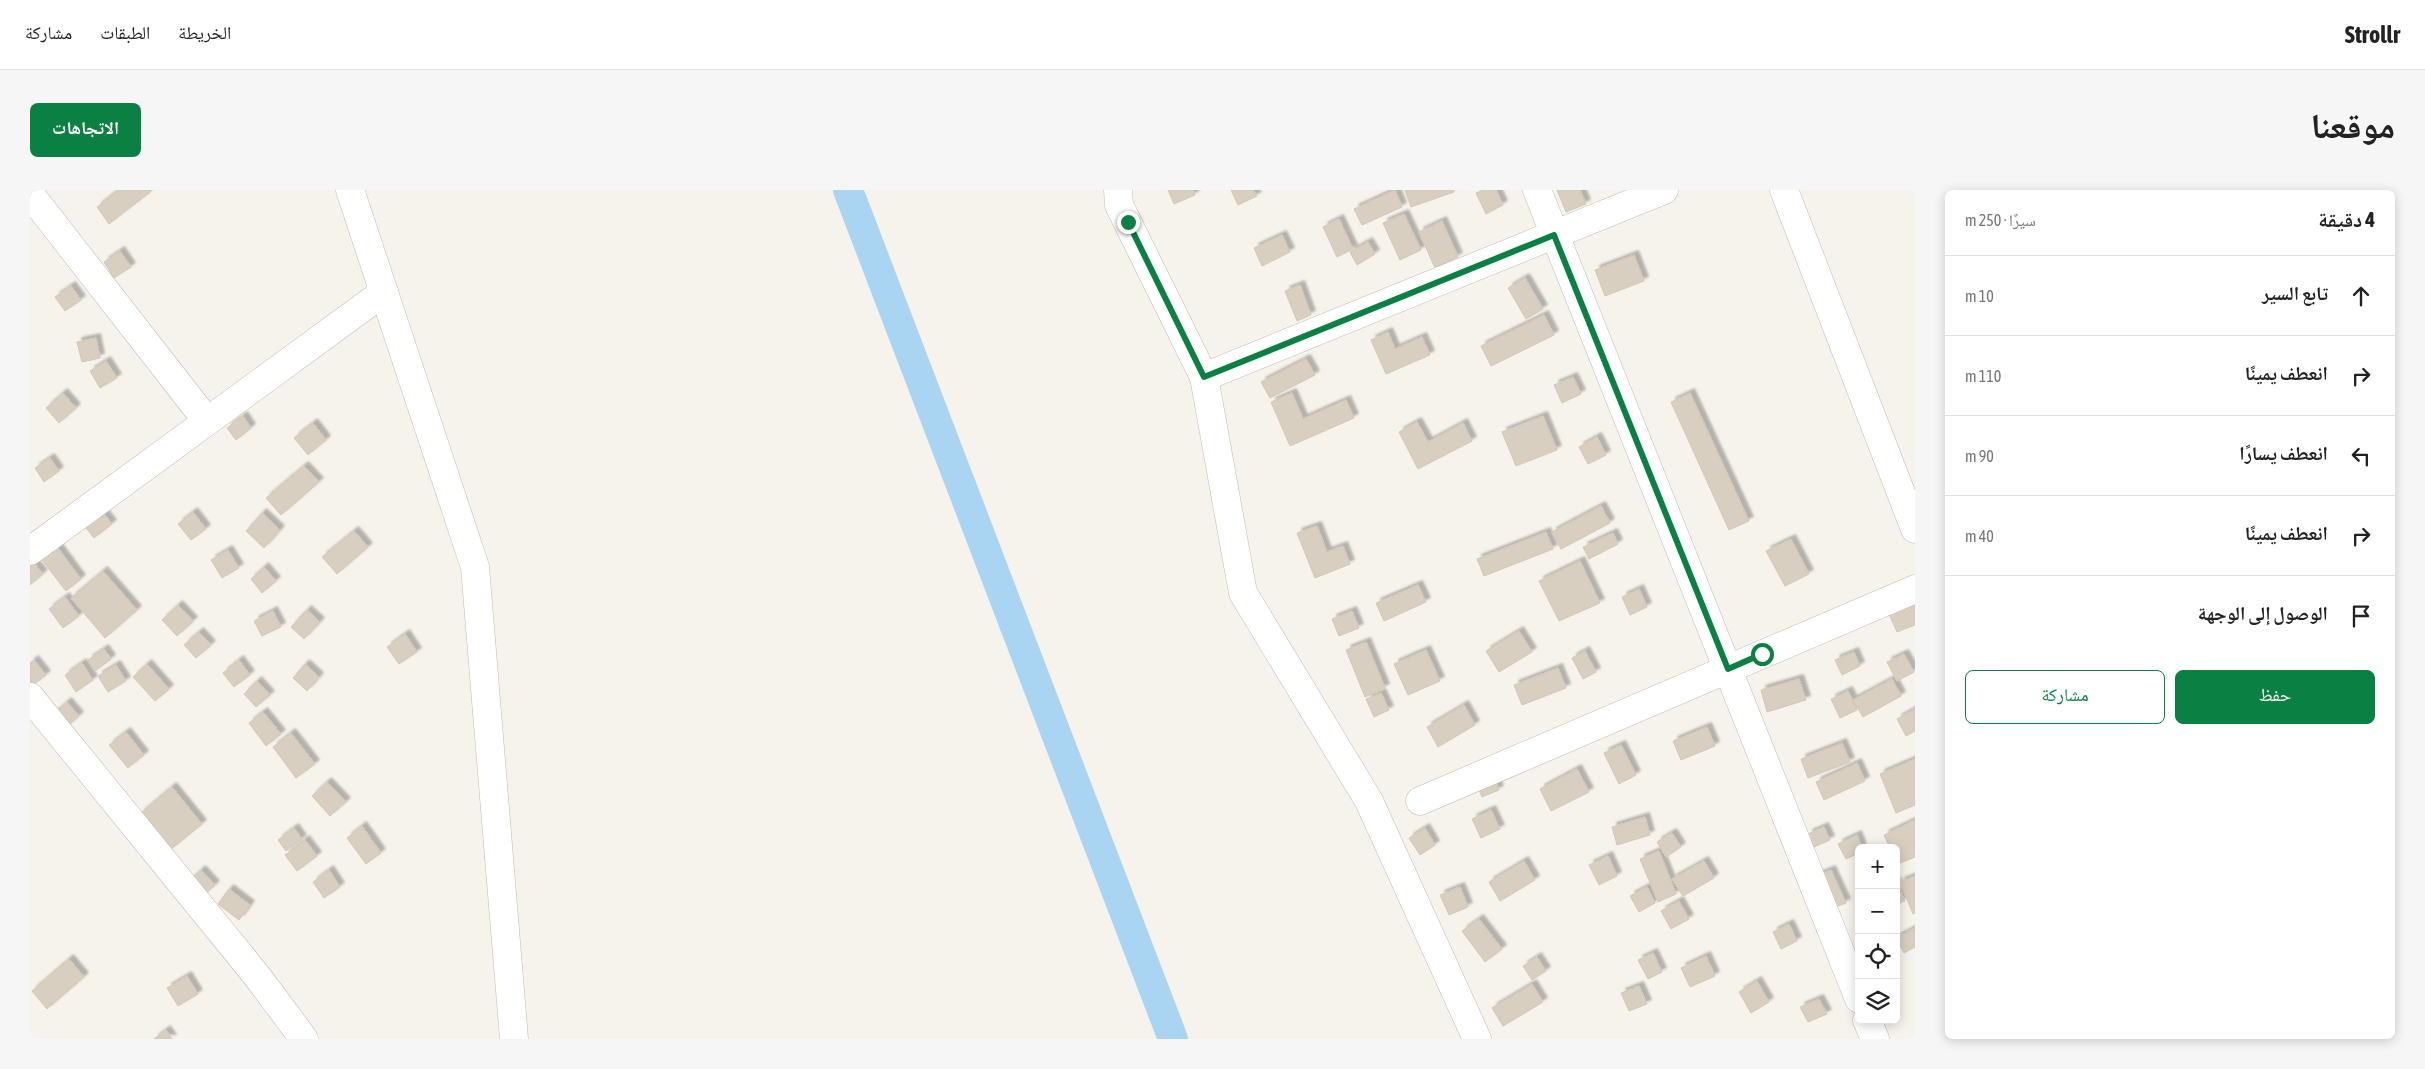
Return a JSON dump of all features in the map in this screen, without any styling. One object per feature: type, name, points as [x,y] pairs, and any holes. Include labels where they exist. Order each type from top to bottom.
[{"type":"street","points":[[350,190],[475,567],[514,1039]]},
{"type":"street","points":[[1118,190],[1119,205],[1204,377],[1243,593],[1369,801],[1477,1039]]},
{"type":"street","points":[[1537,190],[1855,989]]},
{"type":"street","points":[[1204,377],[1664,190]]},
{"type":"street","points":[[1784,190],[1915,529]]},
{"type":"street","points":[[30,194],[207,421]]},
{"type":"street","points":[[30,551],[384,292]]},
{"type":"street","points":[[1420,801],[1915,588]]},
{"type":"street","points":[[30,697],[257,976],[304,1039]]},
{"type":"street","points":[[1869,1024],[1875,1039]]},
{"type":"building","points":[[119,190],[148,190],[150,192],[109,224],[97,207]]},
{"type":"building","points":[[1168,190],[1193,190],[1195,195],[1174,204]]},
{"type":"building","points":[[1231,190],[1253,190],[1257,196],[1238,205]]},
{"type":"building","points":[[1395,190],[1402,207],[1362,225],[1354,209]]},
{"type":"building","points":[[1405,190],[1454,190],[1454,192],[1411,207]]},
{"type":"building","points":[[1484,190],[1496,190],[1503,205],[1486,214],[1476,193]]},
{"type":"building","points":[[1557,190],[1580,190],[1586,204],[1566,212]]},
{"type":"building","points":[[1404,214],[1421,250],[1400,260],[1383,223]]},
{"type":"building","points":[[1339,219],[1353,249],[1337,257],[1323,227]]},
{"type":"building","points":[[1442,221],[1458,257],[1435,268],[1419,232]]},
{"type":"building","points":[[1282,235],[1290,252],[1262,266],[1254,248]]},
{"type":"building","points":[[1368,242],[1375,254],[1357,265],[1350,252]]},
{"type":"building","points":[[120,251],[131,267],[114,278],[104,262]]},
{"type":"building","points":[[1634,255],[1644,281],[1605,296],[1595,270]]},
{"type":"building","points":[[1525,278],[1543,309],[1526,319],[1508,288]]},
{"type":"building","points":[[1300,285],[1311,315],[1297,321],[1285,291]]},
{"type":"building","points":[[71,286],[81,300],[65,311],[55,297]]},
{"type":"building","points":[[1544,315],[1554,335],[1491,366],[1481,346]]},
{"type":"building","points":[[1388,332],[1395,349],[1422,337],[1430,355],[1386,374],[1371,340]]},
{"type":"building","points":[[96,338],[100,358],[82,362],[77,342]]},
{"type":"building","points":[[1306,359],[1315,375],[1270,398],[1261,382]]},
{"type":"building","points":[[106,361],[117,378],[100,388],[90,371]]},
{"type":"building","points":[[1573,377],[1581,394],[1562,403],[1554,385]]},
{"type":"building","points":[[63,393],[76,408],[59,423],[46,408]]},
{"type":"building","points":[[1292,393],[1303,419],[1346,400],[1354,418],[1290,446],[1271,402]]},
{"type":"building","points":[[1690,393],[1749,521],[1729,530],[1671,402]]},
{"type":"building","points":[[243,416],[251,428],[236,440],[227,428]]},
{"type":"building","points":[[1543,416],[1557,450],[1516,466],[1502,432]]},
{"type":"building","points":[[1417,422],[1428,442],[1463,423],[1472,441],[1418,469],[1399,432]]},
{"type":"building","points":[[313,423],[326,440],[308,455],[294,438]]},
{"type":"building","points":[[1597,437],[1606,455],[1588,464],[1579,447]]},
{"type":"building","points":[[50,458],[59,471],[44,482],[35,468]]},
{"type":"building","points":[[304,466],[319,482],[281,515],[266,498]]},
{"type":"building","points":[[1601,506],[1610,523],[1561,549],[1552,532]]},
{"type":"building","points":[[101,510],[112,524],[94,538],[83,524]]},
{"type":"building","points":[[193,512],[206,529],[191,540],[178,524]]},
{"type":"building","points":[[262,513],[280,530],[264,548],[246,531]]},
{"type":"building","points":[[1317,526],[1327,552],[1343,546],[1350,564],[1315,578],[1297,533]]},
{"type":"building","points":[[354,531],[368,547],[337,574],[322,557]]},
{"type":"building","points":[[1546,532],[1553,549],[1484,576],[1477,559]]},
{"type":"building","points":[[1613,533],[1618,544],[1589,559],[1583,547]]},
{"type":"building","points":[[1791,539],[1809,574],[1785,586],[1766,551]]},
{"type":"building","points":[[55,544],[81,579],[66,591],[39,556]]},
{"type":"building","points":[[228,550],[239,568],[222,578],[211,560]]},
{"type":"building","points":[[30,561],[43,574],[30,585]]},
{"type":"building","points":[[1580,561],[1600,603],[1559,621],[1539,581]]},
{"type":"building","points":[[264,567],[276,581],[262,593],[251,579]]},
{"type":"building","points":[[103,571],[137,610],[105,638],[71,598]]},
{"type":"building","points":[[1418,585],[1426,602],[1384,621],[1376,603]]},
{"type":"building","points":[[1639,589],[1647,607],[1630,615],[1622,597]]},
{"type":"building","points":[[1910,593],[1915,604],[1915,625],[1897,632],[1885,605]]},
{"type":"building","points":[[65,597],[79,616],[63,628],[49,609]]},
{"type":"building","points":[[178,605],[193,621],[177,636],[162,620]]},
{"type":"building","points":[[307,610],[320,622],[304,639],[291,627]]},
{"type":"building","points":[[273,611],[281,627],[262,636],[254,621]]},
{"type":"building","points":[[1352,611],[1359,628],[1339,636],[1332,619]]},
{"type":"building","points":[[1519,631],[1532,652],[1499,672],[1486,651]]},
{"type":"building","points":[[199,632],[211,645],[196,658],[184,645]]},
{"type":"building","points":[[405,634],[417,652],[399,664],[387,647]]},
{"type":"building","points":[[1366,642],[1385,688],[1365,697],[1346,650]]},
{"type":"building","points":[[104,649],[111,659],[95,671],[88,660]]},
{"type":"building","points":[[1426,650],[1440,681],[1408,695],[1394,664]]},
{"type":"building","points":[[1585,651],[1596,672],[1583,679],[1572,658]]},
{"type":"building","points":[[1854,652],[1860,666],[1842,675],[1835,660]]},
{"type":"building","points":[[1904,654],[1914,672],[1897,681],[1887,662]]},
{"type":"building","points":[[34,660],[46,675],[30,687],[30,663]]},
{"type":"building","points":[[239,660],[250,675],[234,687],[223,673]]},
{"type":"building","points":[[82,663],[93,680],[76,692],[65,675]]},
{"type":"building","points":[[147,664],[169,689],[155,701],[133,677]]},
{"type":"building","points":[[305,664],[319,677],[307,691],[293,678]]},
{"type":"building","points":[[116,665],[126,681],[108,692],[98,676]]},
{"type":"building","points":[[1558,668],[1566,688],[1522,705],[1514,685]]},
{"type":"building","points":[[1799,679],[1806,700],[1767,712],[1761,690]]},
{"type":"building","points":[[1892,679],[1901,696],[1863,717],[1853,700]]},
{"type":"building","points":[[257,681],[270,695],[256,707],[244,694]]},
{"type":"building","points":[[1848,691],[1857,710],[1840,718],[1831,699]]},
{"type":"building","points":[[1381,693],[1389,710],[1374,717],[1366,699]]},
{"type":"building","points":[[67,702],[79,716],[63,730],[51,716]]},
{"type":"building","points":[[1464,705],[1475,725],[1438,747],[1427,727]]},
{"type":"building","points":[[1915,709],[1915,731],[1906,736],[1897,719]]},
{"type":"building","points":[[263,712],[281,734],[266,746],[249,723]]},
{"type":"building","points":[[1707,727],[1715,746],[1681,760],[1673,741]]},
{"type":"building","points":[[126,732],[144,755],[128,768],[109,745]]},
{"type":"building","points":[[291,733],[315,764],[296,778],[273,747]]},
{"type":"building","points":[[1842,743],[1850,762],[1808,778],[1801,759]]},
{"type":"building","points":[[1621,745],[1636,775],[1619,784],[1604,753]]},
{"type":"building","points":[[1915,759],[1915,805],[1896,813],[1880,774]]},
{"type":"building","points":[[1857,763],[1865,781],[1824,800],[1816,782]]},
{"type":"building","points":[[1577,769],[1589,792],[1551,811],[1540,789]]},
{"type":"building","points":[[1492,773],[1499,790],[1482,797],[1475,780]]},
{"type":"building","points":[[327,782],[346,802],[330,816],[312,796]]},
{"type":"building","points":[[172,787],[202,824],[170,850],[140,814]]},
{"type":"building","points":[[1491,810],[1500,829],[1481,838],[1472,819]]},
{"type":"building","points":[[1645,817],[1650,835],[1617,845],[1612,827]]},
{"type":"building","points":[[1915,820],[1915,857],[1900,863],[1900,844],[1888,844],[1884,835]]},
{"type":"building","points":[[362,826],[381,853],[366,864],[347,838]]},
{"type":"building","points":[[1824,827],[1830,840],[1814,847],[1808,834]]},
{"type":"building","points":[[294,828],[302,839],[286,851],[278,840]]},
{"type":"building","points":[[1425,828],[1435,845],[1420,855],[1409,838]]},
{"type":"building","points":[[1672,833],[1681,847],[1666,857],[1657,842]]},
{"type":"building","points":[[1857,835],[1860,844],[1855,844],[1855,855],[1846,859],[1838,844]]},
{"type":"building","points":[[305,840],[317,856],[297,871],[285,855]]},
{"type":"building","points":[[1659,851],[1676,894],[1658,902],[1640,859]]},
{"type":"building","points":[[1608,856],[1617,876],[1599,885],[1589,865]]},
{"type":"building","points":[[1524,861],[1535,880],[1500,901],[1489,882]]},
{"type":"building","points":[[1704,861],[1714,878],[1683,896],[1672,879]]},
{"type":"building","points":[[201,870],[215,885],[199,899],[185,885]]},
{"type":"building","points":[[329,870],[340,887],[324,898],[313,882]]},
{"type":"building","points":[[1831,870],[1846,903],[1828,910],[1814,877]]},
{"type":"building","points":[[1915,876],[1915,913],[1913,914],[1900,882]]},
{"type":"building","points":[[1460,887],[1468,907],[1449,915],[1440,895]]},
{"type":"building","points":[[1647,887],[1655,903],[1639,912],[1630,896]]},
{"type":"building","points":[[229,889],[250,905],[239,920],[218,904]]},
{"type":"building","points":[[1900,890],[1905,901],[1900,903]]},
{"type":"building","points":[[1679,901],[1689,919],[1671,929],[1661,911]]},
{"type":"building","points":[[1479,919],[1502,949],[1485,962],[1462,931]]},
{"type":"building","points":[[1789,924],[1797,941],[1781,949],[1773,932]]},
{"type":"building","points":[[1915,928],[1915,947],[1904,953],[1900,946],[1900,936]]},
{"type":"building","points":[[1653,953],[1662,972],[1648,979],[1638,960]]},
{"type":"building","points":[[1706,956],[1715,976],[1690,987],[1681,968]]},
{"type":"building","points":[[1537,957],[1546,971],[1532,980],[1523,966]]},
{"type":"building","points":[[69,959],[84,977],[47,1009],[32,991]]},
{"type":"building","points":[[187,976],[198,994],[178,1006],[167,988]]},
{"type":"building","points":[[1757,981],[1769,1002],[1751,1013],[1739,992]]},
{"type":"building","points":[[1532,984],[1543,1002],[1503,1026],[1492,1008]]},
{"type":"building","points":[[1639,986],[1647,1004],[1629,1011],[1621,993]]},
{"type":"building","points":[[1819,999],[1827,1014],[1808,1022],[1800,1007]]},
{"type":"building","points":[[166,1030],[172,1039],[154,1039]]},
{"type":"waterway","points":[[848,190],[1173,1039]]},
{"type":"route","points":[[1128,222],[1204,377],[1554,235],[1728,669],[1762,654]]}]
